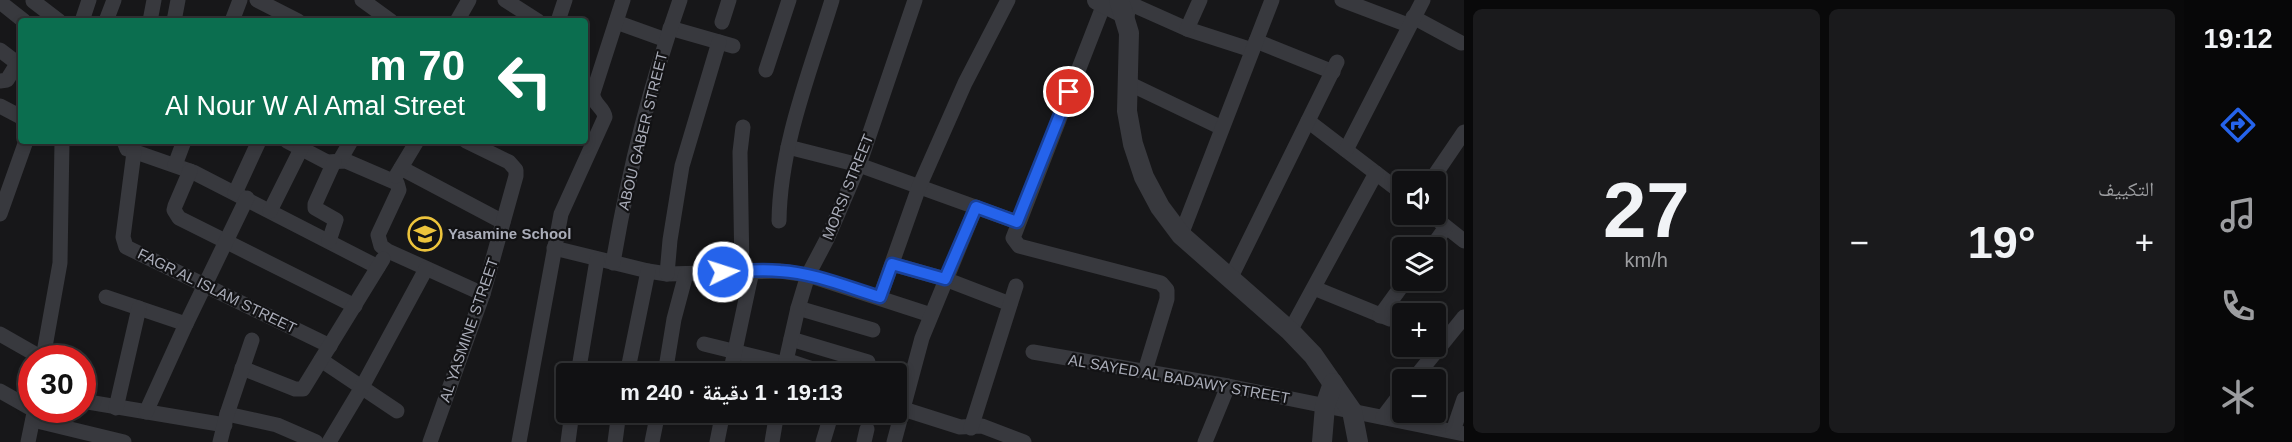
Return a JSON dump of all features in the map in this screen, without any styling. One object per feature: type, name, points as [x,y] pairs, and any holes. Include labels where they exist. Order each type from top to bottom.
[{"type":"street","points":[[83,18],[89,0]]},
{"type":"street","points":[[107,18],[114,0]]},
{"type":"street","points":[[151,18],[154,0]]},
{"type":"street","points":[[175,18],[178,0]]},
{"type":"street","points":[[233,18],[240,0]]},
{"type":"street","points":[[256,0],[292,18]]},
{"type":"street","points":[[362,0],[387,18]]},
{"type":"street","points":[[458,18],[467,0]]},
{"type":"street","points":[[505,0],[533,18]]},
{"type":"street","points":[[559,18],[566,0]]},
{"type":"street","points":[[519,442],[554,248],[564,206],[605,117],[593,93],[623,0]]},
{"type":"street","points":[[722,22],[729,0]]},
{"type":"street","points":[[766,70],[789,0]]},
{"type":"street","points":[[779,221],[781,183],[788,147],[832,0]]},
{"type":"street","name":"MORSI STREET","points":[[786,363],[808,275],[859,165],[915,0]]},
{"type":"street","points":[[880,297],[919,187],[970,74],[1008,0]]},
{"type":"street","points":[[1187,29],[1200,0]]},
{"type":"street","points":[[1181,235],[1272,0]]},
{"type":"street","points":[[1342,0],[1411,21],[1461,43]]},
{"type":"street","points":[[1346,150],[1423,0]]},
{"type":"street","points":[[23,18],[34,1],[55,18]]},
{"type":"street","points":[[0,2],[20,18]]},
{"type":"street","points":[[1117,5],[1187,29],[1335,67],[1230,279]]},
{"type":"street","points":[[1117,5],[1130,33],[1129,122],[1133,144],[1144,177],[1160,207],[1181,235],[1313,355],[1352,411],[1358,442]]},
{"type":"street","points":[[1117,5],[1017,222],[1013,238],[1019,246],[1161,283],[1167,290],[1167,299],[1145,371]]},
{"type":"street","name":"ABOU GABER STREET","points":[[613,263],[625,192],[668,34],[683,6]]},
{"type":"street","points":[[616,22],[726,44],[682,166],[667,274]]},
{"type":"street","points":[[0,50],[18,64]]},
{"type":"street","points":[[0,81],[7,80],[18,66]]},
{"type":"street","points":[[1128,83],[1222,128]]},
{"type":"street","points":[[0,106],[18,115]]},
{"type":"street","points":[[1308,121],[1392,185]]},
{"type":"street","points":[[732,363],[747,271],[740,152],[743,127]]},
{"type":"street","points":[[1437,171],[1464,132]]},
{"type":"street","points":[[0,214],[4,192],[15,176],[25,144]]},
{"type":"street","points":[[45,345],[60,263],[62,144]]},
{"type":"street","points":[[175,165],[183,144]]},
{"type":"street","points":[[146,412],[226,242],[258,144]]},
{"type":"street","points":[[270,211],[291,144]]},
{"type":"street","points":[[293,144],[327,162],[337,161],[393,181],[399,186],[399,190],[378,235],[381,246],[483,294]]},
{"type":"street","points":[[328,241],[336,220],[315,208],[315,204],[337,161],[349,144]]},
{"type":"street","points":[[393,181],[415,144]]},
{"type":"street","name":"AL YASMINE STREET","points":[[430,442],[483,294],[516,170],[509,162],[471,144]]},
{"type":"street","points":[[129,147],[190,171],[378,267]]},
{"type":"street","name":"FAGR AL ISLAM STREET","points":[[129,147],[123,242],[131,251],[206,284],[330,346]]},
{"type":"street","points":[[788,147],[859,165],[1017,222]]},
{"type":"street","points":[[401,168],[502,222]]},
{"type":"street","points":[[0,169],[15,176]]},
{"type":"street","points":[[190,171],[175,206],[176,215],[355,306]]},
{"type":"street","points":[[1290,332],[1376,173]]},
{"type":"street","points":[[907,388],[931,315],[976,207]]},
{"type":"street","points":[[1444,225],[1464,241]]},
{"type":"street","points":[[1439,237],[1446,227]]},
{"type":"street","points":[[554,248],[597,260],[667,274],[780,271],[808,275],[931,315]]},
{"type":"street","points":[[242,368],[299,390],[305,386],[388,251]]},
{"type":"street","points":[[580,363],[597,260]]},
{"type":"street","points":[[892,264],[945,279],[1010,304]]},
{"type":"street","points":[[329,442],[362,387],[426,268]]},
{"type":"street","points":[[629,363],[648,271]]},
{"type":"street","points":[[667,363],[674,319],[686,274]]},
{"type":"street","points":[[970,428],[1016,286]]},
{"type":"street","points":[[1314,288],[1385,317],[1400,291]]},
{"type":"street","points":[[106,297],[186,324]]},
{"type":"street","points":[[116,408],[139,308]]},
{"type":"street","points":[[798,308],[873,330]]},
{"type":"street","points":[[1422,369],[1464,317]]},
{"type":"street","points":[[0,334],[20,345]]},
{"type":"street","points":[[790,339],[867,362]]},
{"type":"street","points":[[220,442],[252,340]]},
{"type":"street","points":[[704,344],[774,363]]},
{"type":"street","name":"AL SAYED AL BADAWY STREET","points":[[1033,352],[1228,386],[1458,432]]},
{"type":"street","points":[[321,360],[398,411]]},
{"type":"street","points":[[1322,442],[1325,406],[1333,383]]},
{"type":"street","points":[[1206,442],[1228,386]]},
{"type":"street","points":[[0,391],[18,402]]},
{"type":"street","points":[[1458,432],[1464,399]]},
{"type":"street","points":[[96,404],[146,412],[277,425],[315,442]]},
{"type":"street","points":[[1383,417],[1392,405]]},
{"type":"street","points":[[907,410],[960,428],[982,426],[1024,442]]},
{"type":"street","points":[[28,442],[31,423]]},
{"type":"street","points":[[66,423],[124,442]]},
{"type":"street","points":[[568,442],[571,423]]},
{"type":"street","points":[[615,442],[618,423]]},
{"type":"street","points":[[652,442],[656,423]]},
{"type":"street","points":[[717,442],[721,423]]},
{"type":"street","points":[[772,442],[775,423]]},
{"type":"street","points":[[823,442],[829,423]]},
{"type":"street","points":[[894,442],[898,423]]},
{"type":"place","name":"Yasamine School","points":[[425,234]]},
{"type":"route","points":[[723,272],[752,270],[808,275],[880,297],[892,264],[945,279],[976,207],[1017,222],[1069,92]]}]
